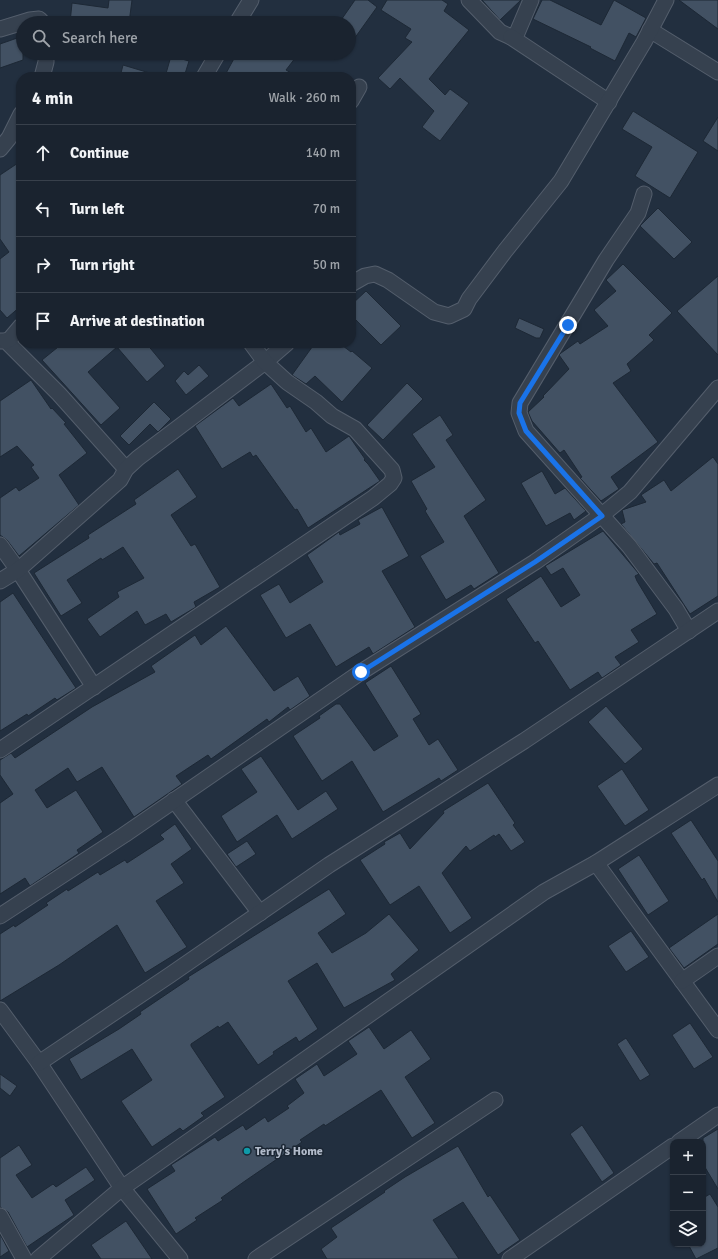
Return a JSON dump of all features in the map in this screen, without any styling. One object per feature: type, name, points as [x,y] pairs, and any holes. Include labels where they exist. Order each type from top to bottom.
[{"type":"street","points":[[241,16],[251,0]]},
{"type":"street","points":[[469,0],[500,32],[511,37],[609,102]]},
{"type":"street","points":[[511,37],[517,33],[531,0]]},
{"type":"street","points":[[356,281],[365,276],[375,274],[388,280],[434,312],[449,316],[464,308],[469,298],[561,181],[609,102],[666,0]]},
{"type":"street","points":[[0,29],[16,24]]},
{"type":"street","points":[[650,30],[718,72]]},
{"type":"street","points":[[43,72],[46,60]]},
{"type":"street","points":[[207,72],[214,60]]},
{"type":"street","points":[[356,93],[359,87]]},
{"type":"street","points":[[0,149],[9,138],[16,124]]},
{"type":"street","points":[[644,194],[638,213],[606,260],[520,403],[519,413],[526,431],[602,516],[656,581],[676,609],[689,631]]},
{"type":"street","points":[[3,341],[10,339],[16,332]]},
{"type":"street","points":[[3,341],[58,394],[126,469]]},
{"type":"street","points":[[0,750],[373,498],[390,484],[394,478],[392,470],[355,429],[332,416],[316,402],[287,382],[265,362],[255,348]]},
{"type":"street","points":[[0,581],[18,570],[120,480],[126,469],[138,458],[265,362],[281,348]]},
{"type":"street","points":[[0,916],[174,800],[361,672],[535,562],[602,516],[630,492],[718,388]]},
{"type":"street","points":[[0,545],[18,570],[94,687]]},
{"type":"street","points":[[39,1063],[260,913],[329,864],[524,740],[718,611]]},
{"type":"street","points":[[38,1259],[122,1188],[544,892],[596,863],[718,785]]},
{"type":"street","points":[[174,800],[260,913]]},
{"type":"street","points":[[596,863],[718,1030]]},
{"type":"street","points":[[682,981],[718,956]]},
{"type":"street","points":[[0,1010],[39,1063],[122,1188],[180,1259]]},
{"type":"street","points":[[256,1259],[494,1100]]},
{"type":"street","points":[[683,1139],[718,1115]]},
{"type":"street","points":[[519,1256],[670,1148]]},
{"type":"street","points":[[0,1216],[24,1259]]},
{"type":"building","points":[[109,0],[132,0],[130,16],[71,16],[72,3],[108,8]]},
{"type":"building","points":[[355,0],[368,0],[377,7],[356,36],[356,16],[344,16]]},
{"type":"building","points":[[387,0],[442,0],[448,4],[444,11],[469,30],[429,79],[445,95],[450,89],[469,103],[440,141],[422,127],[434,111],[400,78],[390,89],[378,78],[412,42],[405,38],[411,29],[381,10]]},
{"type":"building","points":[[482,0],[521,0],[500,20]]},
{"type":"building","points":[[542,0],[550,0],[601,25],[614,0],[646,18],[636,37],[629,33],[615,61],[590,48],[591,47],[533,19]]},
{"type":"building","points":[[679,0],[718,0],[718,29]]},
{"type":"building","points":[[16,38],[16,60],[23,60],[0,68],[0,44]]},
{"type":"building","points":[[170,60],[189,61],[186,72],[166,72]]},
{"type":"building","points":[[233,60],[294,60],[286,70],[289,72],[227,72]]},
{"type":"building","points":[[123,65],[146,72],[121,72]]},
{"type":"building","points":[[633,111],[698,152],[670,198],[635,176],[652,147],[622,129]]},
{"type":"building","points":[[718,117],[718,151],[703,141]]},
{"type":"building","points":[[16,164],[16,310],[7,318],[0,310],[0,259],[9,252],[0,239],[0,175]]},
{"type":"building","points":[[658,208],[692,242],[674,259],[640,226]]},
{"type":"building","points":[[623,264],[672,313],[649,335],[654,340],[627,364],[631,371],[613,383],[658,442],[611,477],[619,489],[601,501],[580,478],[582,477],[564,450],[560,453],[532,421],[528,412],[544,397],[543,396],[569,369],[559,355],[578,341],[580,344],[608,326],[594,310],[616,291],[606,280]]},
{"type":"building","points":[[718,276],[718,355],[677,311]]},
{"type":"building","points":[[366,291],[401,326],[381,345],[356,320],[356,300]]},
{"type":"building","points":[[519,318],[544,329],[540,338],[536,338],[515,328]]},
{"type":"building","points":[[57,348],[116,348],[88,372],[120,408],[101,425],[42,360]]},
{"type":"building","points":[[118,348],[150,348],[165,366],[147,382]]},
{"type":"building","points":[[311,348],[346,348],[351,352],[352,351],[372,368],[342,402],[315,376],[306,384],[292,375]]},
{"type":"building","points":[[199,365],[209,376],[186,395],[175,381],[184,371],[188,375]]},
{"type":"building","points":[[31,380],[51,409],[52,408],[66,423],[64,424],[87,453],[59,475],[79,505],[19,556],[7,540],[0,535],[0,498],[16,487],[19,491],[39,478],[31,467],[34,465],[17,446],[0,457],[0,401]]},
{"type":"building","points":[[407,383],[423,399],[383,440],[367,425]]},
{"type":"building","points":[[271,384],[287,408],[290,406],[306,432],[311,428],[326,452],[349,436],[365,459],[364,460],[380,481],[308,528],[297,509],[295,510],[256,455],[253,457],[250,452],[222,469],[195,426],[233,398],[239,406]]},
{"type":"building","points":[[154,402],[171,419],[158,432],[150,424],[129,445],[120,436]]},
{"type":"building","points":[[440,415],[453,435],[446,440],[486,500],[464,516],[499,573],[474,589],[471,585],[446,600],[420,556],[444,542],[425,511],[427,509],[411,481],[435,467],[412,434]]},
{"type":"building","points":[[713,457],[718,464],[718,596],[690,614],[657,563],[654,564],[621,524],[625,522],[622,510],[646,502],[641,495],[664,480],[671,491]]},
{"type":"building","points":[[178,469],[197,497],[171,515],[191,546],[195,544],[220,587],[194,602],[196,607],[171,622],[166,614],[145,625],[137,611],[100,637],[87,619],[119,597],[117,592],[144,578],[123,547],[102,560],[101,558],[67,580],[82,603],[61,616],[34,573],[89,538],[88,535],[136,504],[134,500]]},
{"type":"building","points":[[542,471],[555,494],[565,488],[586,511],[574,520],[570,513],[546,526],[521,483]]},
{"type":"building","points":[[382,507],[409,556],[382,571],[415,627],[373,654],[369,647],[336,667],[310,624],[286,638],[260,595],[279,584],[290,603],[323,582],[307,555],[339,532],[340,535],[360,524],[358,520]]},
{"type":"building","points":[[603,531],[639,574],[635,576],[637,581],[657,614],[631,630],[639,642],[615,657],[621,665],[602,678],[598,672],[570,690],[538,641],[535,643],[506,599],[541,576],[561,607],[580,595],[563,568],[551,575],[545,566]]},
{"type":"building","points":[[13,593],[76,688],[57,700],[55,698],[28,716],[27,714],[0,731],[0,602]]},
{"type":"building","points":[[226,626],[274,691],[298,676],[310,696],[290,710],[288,707],[269,722],[267,719],[211,759],[208,755],[176,776],[182,784],[134,817],[102,767],[77,782],[68,768],[35,790],[47,808],[76,790],[103,832],[77,850],[79,853],[30,886],[25,878],[0,894],[0,803],[13,794],[0,775],[0,760],[11,753],[15,758],[92,707],[155,672],[151,666],[195,635],[201,645]]},
{"type":"building","points":[[391,666],[421,714],[413,719],[429,745],[438,739],[458,770],[441,781],[439,778],[383,812],[352,761],[322,781],[293,736],[320,718],[319,716],[336,704],[340,704],[374,751],[398,736],[365,683]]},
{"type":"building","points":[[606,706],[643,749],[625,764],[588,722]]},
{"type":"building","points":[[261,756],[298,810],[326,791],[338,809],[292,839],[277,815],[237,842],[221,816],[257,792],[241,769]]},
{"type":"building","points":[[622,769],[649,810],[625,826],[597,786]]},
{"type":"building","points":[[488,783],[515,823],[513,825],[525,842],[511,851],[499,834],[495,837],[494,835],[470,851],[466,846],[442,873],[472,918],[450,933],[419,886],[390,905],[360,860],[385,844],[384,842],[400,833],[410,849],[444,813],[443,811]]},
{"type":"building","points":[[691,820],[718,861],[718,902],[704,878],[702,880],[671,833]]},
{"type":"building","points":[[175,824],[192,849],[171,864],[184,883],[156,901],[187,947],[145,973],[117,925],[59,965],[0,1001],[0,934],[14,925],[15,927],[48,905],[46,903],[67,889],[68,891],[98,872],[100,875],[125,860],[127,863],[164,839],[160,835]]},
{"type":"building","points":[[247,841],[256,854],[236,867],[227,854]]},
{"type":"building","points":[[639,855],[669,901],[648,915],[618,869]]},
{"type":"building","points":[[329,889],[346,914],[318,933],[332,953],[366,933],[389,914],[419,950],[391,974],[395,980],[344,1008],[317,963],[288,981],[318,1029],[299,1042],[296,1037],[273,1052],[274,1054],[258,1065],[228,1022],[219,1028],[218,1026],[191,1044],[225,1097],[201,1113],[204,1116],[183,1131],[180,1128],[152,1147],[121,1101],[152,1080],[132,1049],[81,1080],[69,1059],[141,1014],[140,1012],[189,979],[188,977]]},
{"type":"building","points":[[718,914],[718,944],[684,968],[669,948]]},
{"type":"building","points":[[631,931],[649,957],[626,972],[608,946]]},
{"type":"building","points":[[690,1023],[713,1057],[694,1069],[672,1035]]},
{"type":"building","points":[[369,1027],[384,1049],[411,1030],[431,1059],[405,1077],[435,1123],[412,1138],[381,1090],[325,1126],[324,1124],[300,1140],[302,1142],[221,1198],[223,1200],[195,1218],[197,1220],[176,1234],[147,1189],[175,1171],[171,1165],[215,1137],[218,1141],[243,1125],[246,1130],[265,1117],[268,1122],[289,1108],[287,1106],[304,1093],[295,1079],[317,1064],[324,1076],[357,1054],[348,1041]]},
{"type":"building","points":[[626,1038],[650,1075],[640,1081],[617,1044]]},
{"type":"building","points":[[0,1074],[17,1086],[10,1096],[0,1088]]},
{"type":"building","points":[[582,1125],[614,1173],[602,1182],[570,1134]]},
{"type":"building","points":[[718,1129],[718,1189],[706,1169],[706,1139],[703,1138]]},
{"type":"building","points":[[19,1145],[32,1165],[16,1175],[32,1198],[53,1184],[56,1187],[86,1167],[95,1180],[65,1200],[74,1215],[27,1247],[8,1212],[0,1207],[0,1158]]},
{"type":"building","points":[[458,1146],[488,1197],[490,1195],[520,1240],[498,1255],[463,1202],[433,1220],[459,1259],[327,1259],[321,1249],[337,1237],[331,1228],[405,1177]]},
{"type":"building","points":[[710,1194],[718,1207],[718,1248],[696,1259],[690,1247],[706,1247],[706,1196]]},
{"type":"building","points":[[126,1221],[152,1259],[101,1259],[91,1245]]},
{"type":"building","points":[[0,1234],[9,1251],[0,1257]]},
{"type":"place","name":"Terry's Home","points":[[247,1151]]},
{"type":"route","points":[[361,672],[535,562],[602,516],[526,431],[519,413],[520,403],[568,325]]}]
